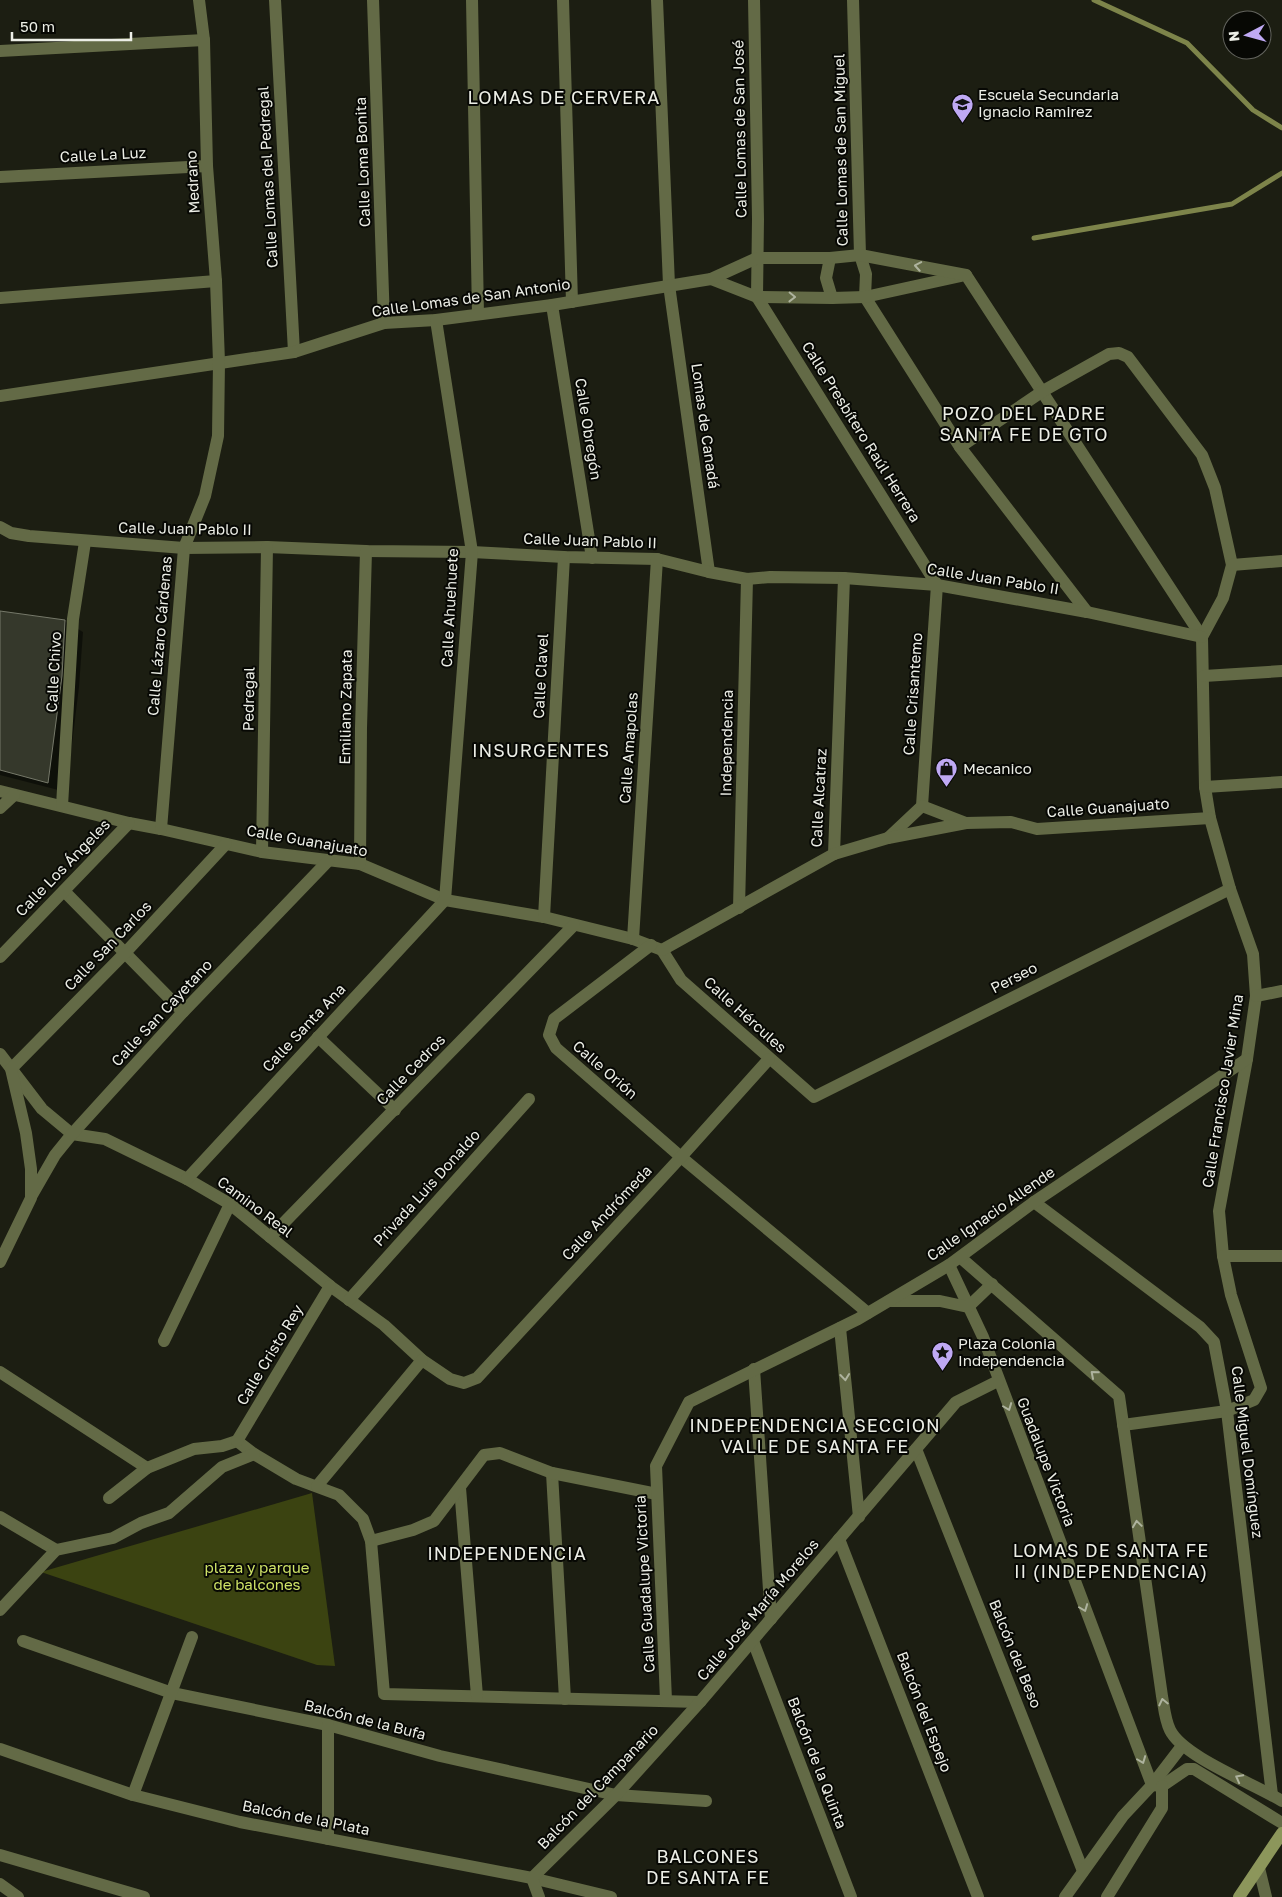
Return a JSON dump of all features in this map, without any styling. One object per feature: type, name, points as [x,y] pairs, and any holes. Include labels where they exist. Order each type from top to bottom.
[{"type":"street","name":"Medrano","points":[[199,0],[204,40],[207,166],[216,281],[219,362]]},
{"type":"street","name":"Calle Lomas del Pedregal","points":[[275,0],[294,352]]},
{"type":"street","name":"Calle Loma Bonita","points":[[374,0],[384,323]]},
{"type":"street","points":[[472,0],[478,314]]},
{"type":"street","points":[[563,0],[572,302]]},
{"type":"street","name":"Lomas de Canadá","points":[[657,0],[669,285],[708,572]]},
{"type":"street","name":"Calle Lomas de San José","points":[[754,0],[758,219],[757,297]]},
{"type":"street","name":"Calle Lomas de San Miguel","points":[[853,0],[860,255],[866,274],[865,297]]},
{"type":"street","points":[[0,51],[204,40]]},
{"type":"street","name":"Calle La Luz","points":[[0,177],[207,166]]},
{"type":"street","name":"Calle Lomas de San Antonio","points":[[0,396],[294,352],[384,323],[436,320],[552,305],[711,279],[757,258],[830,258],[860,255],[966,275]]},
{"type":"street","points":[[830,258],[826,278],[832,298]]},
{"type":"street","points":[[960,447],[1043,391],[1109,354],[1119,353],[1128,357],[1202,455],[1215,488],[1232,565],[1223,598],[1202,637],[1043,391],[966,275]]},
{"type":"street","name":"Calle Lomas de San Antonio","points":[[711,279],[757,297],[832,298],[865,297],[966,275]]},
{"type":"street","points":[[0,298],[216,281]]},
{"type":"street","name":"Calle Presbítero Raúl Herrera","points":[[757,297],[937,585]]},
{"type":"street","points":[[865,297],[960,447],[1087,612]]},
{"type":"street","name":"Calle Obregón","points":[[552,305],[592,558]]},
{"type":"street","name":"Calle Ahuehuete","points":[[436,320],[472,552],[445,900]]},
{"type":"street","name":"Calle Lázaro Cárdenas","points":[[161,829],[184,548],[205,496],[218,436],[219,362]]},
{"type":"street","name":"Calle Juan Pablo II","points":[[0,527],[11,533],[29,536],[85,542],[184,548],[268,547],[657,559],[708,572],[747,579],[770,577],[844,578],[937,585],[1087,612],[1202,637]]},
{"type":"street","name":"Calle Chivo","points":[[62,806],[73,620],[85,542]]},
{"type":"street","name":"Pedregal","points":[[262,852],[268,547]]},
{"type":"street","name":"Emiliano Zapata","points":[[360,864],[361,728],[366,551]]},
{"type":"street","name":"Calle Clavel","points":[[544,918],[564,557]]},
{"type":"street","name":"Calle Amapolas","points":[[633,939],[657,559]]},
{"type":"street","points":[[1232,565],[1282,561]]},
{"type":"street","name":"Calle Alcatraz","points":[[656,947],[739,908],[834,854],[844,578]]},
{"type":"street","name":"Independencia","points":[[739,908],[747,579]]},
{"type":"street","name":"Calle Crisantemo","points":[[922,806],[937,585]]},
{"type":"street","name":"Calle Francisco Javier Mina","points":[[1202,637],[1205,787],[1210,818],[1230,889],[1253,954],[1256,996],[1247,1059],[1219,1211],[1223,1256],[1231,1295],[1261,1388],[1254,1400],[1227,1411]]},
{"type":"street","points":[[1204,676],[1282,671]]},
{"type":"street","points":[[1205,787],[1282,782]]},
{"type":"street","name":"Calle Guanajuato","points":[[0,791],[129,823],[262,852],[360,864],[445,900],[544,918],[633,939],[656,947]]},
{"type":"street","points":[[0,808],[14,795]]},
{"type":"street","points":[[888,838],[922,806],[966,823]]},
{"type":"street","name":"Calle Guanajuato","points":[[834,854],[888,838],[966,823],[1011,822],[1037,830],[1210,818]]},
{"type":"street","name":"Calle Los Ángeles","points":[[0,957],[129,823]]},
{"type":"street","name":"Calle San Carlos","points":[[11,1069],[125,953],[226,844]]},
{"type":"street","name":"Calle San Cayetano","points":[[0,1262],[31,1198],[56,1155],[72,1134],[184,1012],[329,860]]},
{"type":"street","name":"Perseo","points":[[814,1097],[1230,889]]},
{"type":"street","points":[[64,892],[184,1012]]},
{"type":"street","name":"Calle Santa Ana","points":[[187,1179],[445,900]]},
{"type":"street","name":"Calle Cedros","points":[[270,1237],[574,925]]},
{"type":"street","name":"Calle Hércules","points":[[656,947],[681,980],[814,1097]]},
{"type":"street","name":"Calle Orión","points":[[656,947],[554,1019],[549,1035],[556,1048],[681,1158],[868,1313]]},
{"type":"street","points":[[1256,996],[1282,992]]},
{"type":"street","points":[[318,1037],[395,1110]]},
{"type":"street","points":[[0,1054],[42,1109],[72,1134]]},
{"type":"street","name":"Calle Andrómeda","points":[[464,1383],[477,1378],[770,1059]]},
{"type":"street","name":"Calle Ignacio Allende","points":[[656,1466],[689,1402],[754,1368],[840,1328],[961,1258],[1034,1202],[1247,1059]]},
{"type":"street","name":"Calle San Cayetano","points":[[11,1069],[26,1132],[31,1169],[31,1198]]},
{"type":"street","name":"Privada Luis Donaldo","points":[[350,1300],[529,1099]]},
{"type":"street","name":"Camino Real","points":[[72,1134],[105,1139],[187,1179],[230,1204],[330,1286],[384,1325],[422,1360],[450,1379],[464,1383]]},
{"type":"street","name":"Calle Miguel Domínguez","points":[[1034,1202],[1200,1327],[1214,1342],[1227,1411],[1277,1798]]},
{"type":"street","points":[[164,1342],[230,1204]]},
{"type":"street","points":[[1223,1256],[1282,1256]]},
{"type":"street","points":[[961,1258],[1119,1396],[1162,1696],[1170,1730],[1182,1746],[1199,1757],[1277,1798]]},
{"type":"street","name":"Guadalupe Victoria","points":[[949,1265],[983,1337],[998,1381],[1157,1785]]},
{"type":"street","points":[[889,1301],[940,1302],[968,1307],[992,1284]]},
{"type":"street","name":"Calle Cristo Rey","points":[[237,1441],[330,1286]]},
{"type":"street","points":[[840,1328],[859,1517]]},
{"type":"street","points":[[317,1486],[422,1360]]},
{"type":"street","points":[[754,1368],[771,1619]]},
{"type":"street","points":[[0,1372],[148,1468]]},
{"type":"street","name":"Calle José María Morelos","points":[[371,1542],[384,1694],[700,1702],[956,1402],[998,1381]]},
{"type":"street","points":[[1123,1425],[1227,1411]]},
{"type":"street","points":[[109,1498],[148,1468],[194,1449],[222,1446],[237,1441],[254,1454],[296,1479],[340,1495],[363,1519],[371,1542],[413,1530],[434,1521],[484,1455],[500,1453],[552,1473],[657,1494]]},
{"type":"street","name":"Balcón del Beso","points":[[916,1449],[1083,1871]]},
{"type":"street","points":[[0,1610],[56,1550],[113,1538],[141,1523],[168,1514],[222,1467],[254,1454]]},
{"type":"street","name":"Calle Guadalupe Victoria","points":[[656,1466],[666,1700]]},
{"type":"street","points":[[552,1473],[565,1699]]},
{"type":"street","points":[[460,1488],[477,1696]]},
{"type":"street","points":[[0,1517],[56,1550]]},
{"type":"street","name":"Balcón del Espejo","points":[[839,1539],[978,1897]]},
{"type":"street","points":[[133,1795],[192,1637]]},
{"type":"street","name":"Balcón de la Bufa","points":[[23,1641],[172,1693],[328,1726],[440,1756],[616,1795],[706,1801]]},
{"type":"street","name":"Balcón de la Quinta","points":[[753,1641],[851,1897]]},
{"type":"street","name":"Balcón del Campanario","points":[[532,1878],[616,1795],[700,1702]]},
{"type":"street","points":[[328,1726],[328,1839]]},
{"type":"street","points":[[1107,1897],[1162,1808],[1157,1785],[1182,1746]]},
{"type":"street","name":"Balcón de la Plata","points":[[0,1749],[133,1795],[240,1822],[532,1878],[610,1897]]},
{"type":"street","points":[[1065,1897],[1123,1816],[1157,1785],[1187,1769],[1194,1768],[1282,1823]]},
{"type":"street","points":[[1240,1897],[1282,1834]]},
{"type":"street","points":[[0,1855],[144,1897]]},
{"type":"street","points":[[1259,1868],[1266,1897]]},
{"type":"street","points":[[532,1878],[539,1897]]},
{"type":"street","points":[[0,1884],[18,1897]]},
{"type":"green space","name":"plaza y parque de balcones","points":[[312,1493],[335,1666],[317,1665],[41,1572]]},
{"type":"building","points":[[0,611],[65,620],[62,676],[48,783],[0,770]]},
{"type":"waterway","points":[[1094,0],[1187,43],[1253,110],[1282,128]]},
{"type":"waterway","points":[[1034,238],[1232,204],[1282,173]]},
{"type":"place","name":"Escuela Secundaria Ignacio Ramirez","points":[[962,123]]},
{"type":"place","name":"Mecanico","points":[[947,788]]},
{"type":"place","name":"Plaza Colonia Independencia","points":[[942,1372]]},
{"type":"district","name":"LOMAS DE CERVERA","points":[[564,98]]},
{"type":"district","name":"POZO DEL PADRE SANTA FE DE GTO","points":[[1024,424]]},
{"type":"district","name":"INSURGENTES","points":[[541,751]]},
{"type":"district","name":"INDEPENDENCIA SECCION VALLE DE SANTA FE","points":[[815,1436]]},
{"type":"district","name":"INDEPENDENCIA","points":[[507,1554]]},
{"type":"district","name":"LOMAS DE SANTA FE II (INDEPENDENCIA)","points":[[1111,1561]]},
{"type":"district","name":"BALCONES DE SANTA FE","points":[[708,1867]]}]
